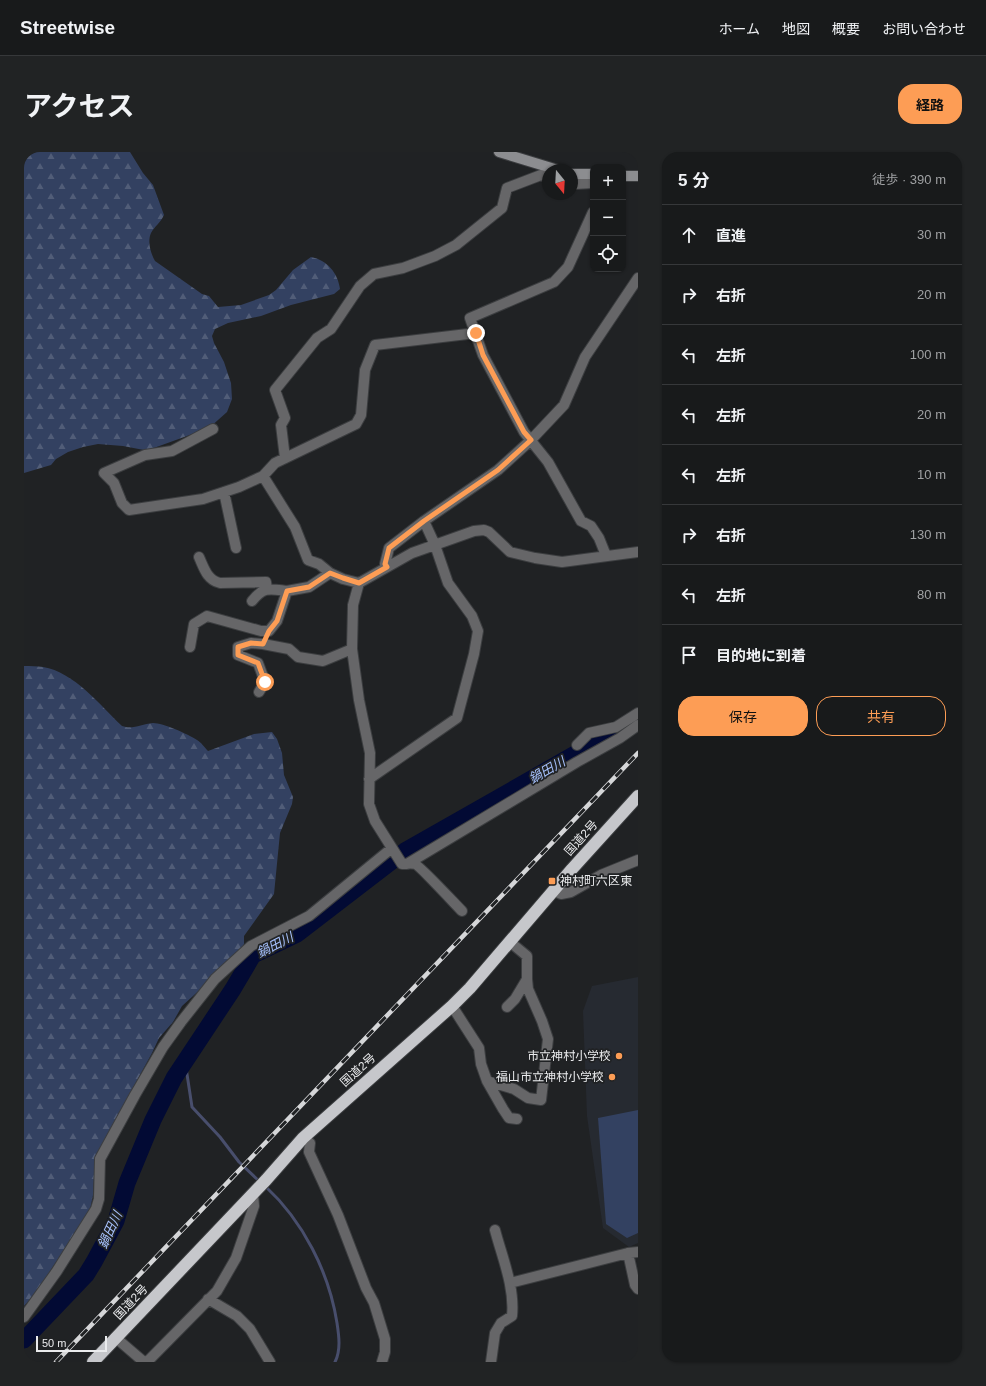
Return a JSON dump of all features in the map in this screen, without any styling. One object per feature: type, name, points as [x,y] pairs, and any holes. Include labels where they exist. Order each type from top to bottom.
[{"type":"highway","name":"国道2号","points":[[93,1362],[259,1187],[303,1138],[452,1006],[470,988],[638,796]]},
{"type":"street","points":[[499,152],[542,165]]},
{"type":"street","points":[[578,174],[590,174]]},
{"type":"street","points":[[286,458],[281,425],[286,418],[275,390],[317,338],[331,329],[360,286],[374,274],[403,268],[435,256],[456,245],[502,208],[507,188],[542,175]]},
{"type":"street","points":[[626,176],[638,176]]},
{"type":"street","points":[[578,184],[590,183]]},
{"type":"street","points":[[590,219],[568,267],[554,282],[470,318],[483,355],[524,432],[548,462],[581,521],[591,526],[599,538],[604,556]]},
{"type":"street","points":[[387,567],[385,564],[389,548],[424,521],[498,470],[531,440],[564,405],[585,357],[638,278]]},
{"type":"street","points":[[214,429],[172,450],[145,455],[104,473],[114,482],[122,503],[129,510],[203,499],[240,487],[263,476],[275,463],[356,424],[361,415],[365,370],[375,345],[476,333]]},
{"type":"street","points":[[263,476],[295,526],[308,560],[319,564],[330,573],[359,583]]},
{"type":"street","points":[[224,492],[236,548]]},
{"type":"street","points":[[369,779],[456,718],[474,654],[478,631],[472,616],[448,583],[435,545],[424,521]]},
{"type":"street","points":[[405,864],[393,850],[375,821],[369,804],[370,752],[359,700],[352,649],[353,605],[359,583],[412,553],[474,531],[484,530],[489,532],[510,552],[562,562],[638,552]]},
{"type":"street","points":[[199,557],[206,574],[214,582],[266,582],[267,589]]},
{"type":"street","points":[[252,601],[259,592],[267,589],[287,591],[309,587],[330,573]]},
{"type":"street","points":[[263,644],[269,631],[277,621],[287,591]]},
{"type":"street","points":[[190,647],[194,624],[207,616],[261,631],[269,631]]},
{"type":"street","points":[[259,692],[265,682],[258,663],[238,655],[238,647],[251,643],[289,648],[298,657],[323,661],[352,649]]},
{"type":"street","points":[[577,745],[589,733],[616,727],[638,713]]},
{"type":"street","points":[[405,864],[638,726]]},
{"type":"street","points":[[24,1318],[53,1277],[96,1209],[99,1199],[100,1159],[135,1095],[163,1047],[214,979],[252,946],[309,916],[393,850]]},
{"type":"street","points":[[554,891],[561,894],[571,892],[600,875],[638,860]]},
{"type":"street","points":[[405,864],[415,863],[419,866],[462,911]]},
{"type":"street","points":[[487,1081],[514,1089],[528,1098],[541,1100],[548,1039],[528,989],[527,956],[510,942]]},
{"type":"street","points":[[507,1007],[515,999],[527,978]]},
{"type":"street","points":[[452,1006],[479,1048],[481,1064],[487,1081],[503,1109],[509,1118],[517,1119]]},
{"type":"street","points":[[303,1138],[310,1143],[309,1152],[338,1215],[366,1288],[374,1303],[385,1339],[385,1352],[382,1362]]},
{"type":"street","points":[[147,1362],[217,1291],[236,1258],[259,1187]]},
{"type":"street","points":[[491,1362],[495,1333],[501,1324],[512,1316],[514,1302],[495,1230]]},
{"type":"street","points":[[510,1283],[633,1252],[633,1274],[638,1289]]},
{"type":"street","points":[[208,1299],[237,1316],[250,1329],[270,1362]]},
{"type":"street","points":[[116,1338],[144,1362]]},
{"type":"shaded area","name":"福山市立神村小学校","points":[[638,977],[638,1243],[629,1247],[603,1228],[587,1116],[583,1011],[592,986]]},
{"type":"green space","points":[[24,152],[130,152],[143,173],[153,185],[164,215],[152,231],[149,240],[152,255],[155,261],[202,294],[209,296],[218,307],[241,305],[269,295],[276,290],[293,270],[311,257],[322,261],[331,268],[337,278],[340,289],[334,294],[291,305],[261,316],[228,323],[215,329],[212,336],[224,362],[231,383],[232,399],[227,412],[209,428],[151,449],[144,450],[123,446],[98,444],[83,447],[68,452],[56,459],[51,465],[24,473]]},
{"type":"green space","points":[[24,666],[43,667],[65,675],[86,690],[122,726],[133,727],[157,723],[175,729],[193,738],[200,742],[208,751],[254,734],[272,732],[277,739],[282,753],[284,775],[293,797],[292,804],[280,833],[274,894],[244,936],[244,944],[236,957],[182,1006],[173,1022],[159,1038],[95,1157],[93,1195],[90,1210],[35,1294],[24,1306]]},
{"type":"green space","points":[[638,1110],[638,1233],[627,1238],[606,1224],[598,1118]]},
{"type":"waterway","name":"鍋田川","points":[[24,1340],[86,1275],[94,1262],[116,1221],[127,1183],[153,1120],[174,1078],[233,989],[253,955],[297,934],[405,851],[638,719]]},
{"type":"waterway","points":[[185,1061],[192,1107],[220,1137],[239,1162],[260,1182]]},
{"type":"waterway","points":[[265,1186],[291,1215],[302,1231],[321,1266],[328,1285],[337,1323],[339,1348],[335,1362]]},
{"type":"railway","points":[[56,1362],[638,753]]},
{"type":"place","name":"神村町六区東","points":[[552,881]]},
{"type":"place","name":"市立神村小学校","points":[[619,1056]]},
{"type":"place","name":"福山市立神村小学校","points":[[612,1077]]},
{"type":"route","points":[[265,682],[258,663],[238,655],[238,647],[251,643],[263,644],[269,631],[277,621],[287,591],[309,587],[330,573],[359,583],[387,567],[385,564],[389,548],[424,521],[498,470],[531,440],[524,432],[483,355],[476,333]]}]
